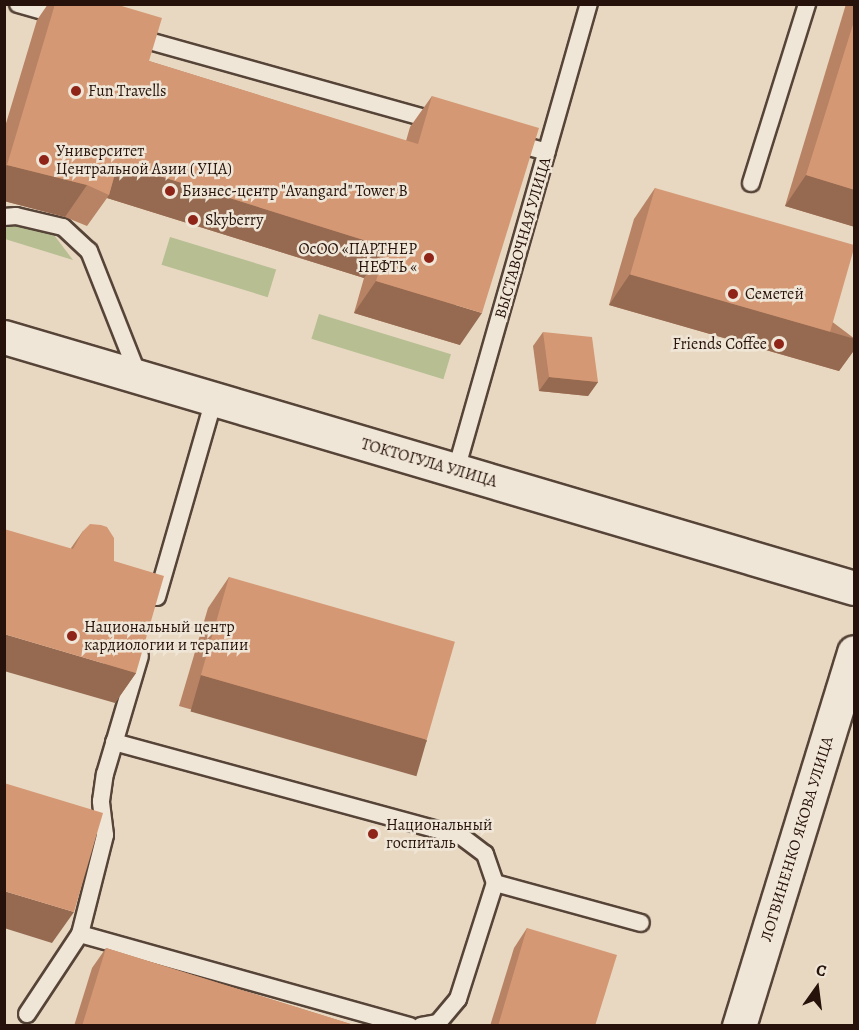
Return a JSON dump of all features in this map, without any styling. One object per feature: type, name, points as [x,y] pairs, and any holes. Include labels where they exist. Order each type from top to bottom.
[{"type":"main road","name":"ТОКТОГУЛА УЛИЦА","points":[[4,337],[855,588]]},
{"type":"main road","name":"ЛОГВИНЕНКО ЯКОВА УЛИЦА","points":[[739,1026],[855,652]]},
{"type":"lane","points":[[18,4],[79,21]]},
{"type":"lane","name":"ВЫСТАВОЧНАЯ УЛИЦА","points":[[456,470],[589,4]]},
{"type":"lane","points":[[751,183],[807,4]]},
{"type":"lane","points":[[113,31],[456,127]]},
{"type":"lane","points":[[490,136],[547,152]]},
{"type":"lane","points":[[4,217],[16,216],[63,226],[89,251],[139,376]]},
{"type":"lane","points":[[152,616],[214,399]]},
{"type":"lane","points":[[27,1014],[59,969],[80,934],[105,835],[101,801],[105,774],[145,639]]},
{"type":"lane","points":[[114,742],[460,836],[485,854],[495,883],[459,999],[438,1023],[421,1026]]},
{"type":"lane","points":[[495,883],[641,923]]},
{"type":"lane","points":[[80,934],[410,1026]]},
{"type":"green space","points":[[13,224],[36,228],[54,235],[73,260],[5,239],[5,227]]},
{"type":"green space","points":[[170,237],[276,269],[268,297],[162,265]]},
{"type":"green space","points":[[319,314],[451,354],[443,379],[311,339]]},
{"type":"building","points":[[55,4],[115,4],[162,18],[149,61],[418,144],[432,96],[539,128],[482,313],[376,281],[386,247],[118,163],[109,195],[87,185],[7,165]]},
{"type":"building","points":[[855,18],[855,190],[806,175]]},
{"type":"building","points":[[655,188],[854,245],[830,332],[630,275]]},
{"type":"building","points":[[543,332],[592,337],[598,382],[549,377]]},
{"type":"building","name":"Национальный центр кардиологии и терапии","points":[[90,524],[107,527],[114,538],[114,561],[164,576],[136,673],[4,634],[4,529],[73,549],[83,531]]},
{"type":"building","points":[[229,577],[455,642],[427,740],[201,675]]},
{"type":"building","points":[[4,783],[103,813],[74,912],[4,891]]},
{"type":"building","points":[[527,928],[617,955],[595,1026],[498,1026]]},
{"type":"building","points":[[106,948],[357,1026],[82,1026]]},
{"type":"place","name":"Fun Travells","points":[[76,91]]},
{"type":"place","name":"Университет Центральной Азии ( УЦА)","points":[[44,160]]},
{"type":"place","name":"Бизнес-центр \"Avangard\" Tower B","points":[[170,191]]},
{"type":"place","name":"Skyberry","points":[[193,220]]},
{"type":"place","name":"ОсОО «ПАРТНЕР НЕФТЬ «","points":[[429,258]]},
{"type":"place","name":"Семетей","points":[[733,294]]},
{"type":"place","name":"Friends Coffee","points":[[779,344]]},
{"type":"place","name":"Национальный центр кардиологии и терапии","points":[[72,636]]},
{"type":"place","name":"Национальный госпиталь","points":[[373,834]]}]
